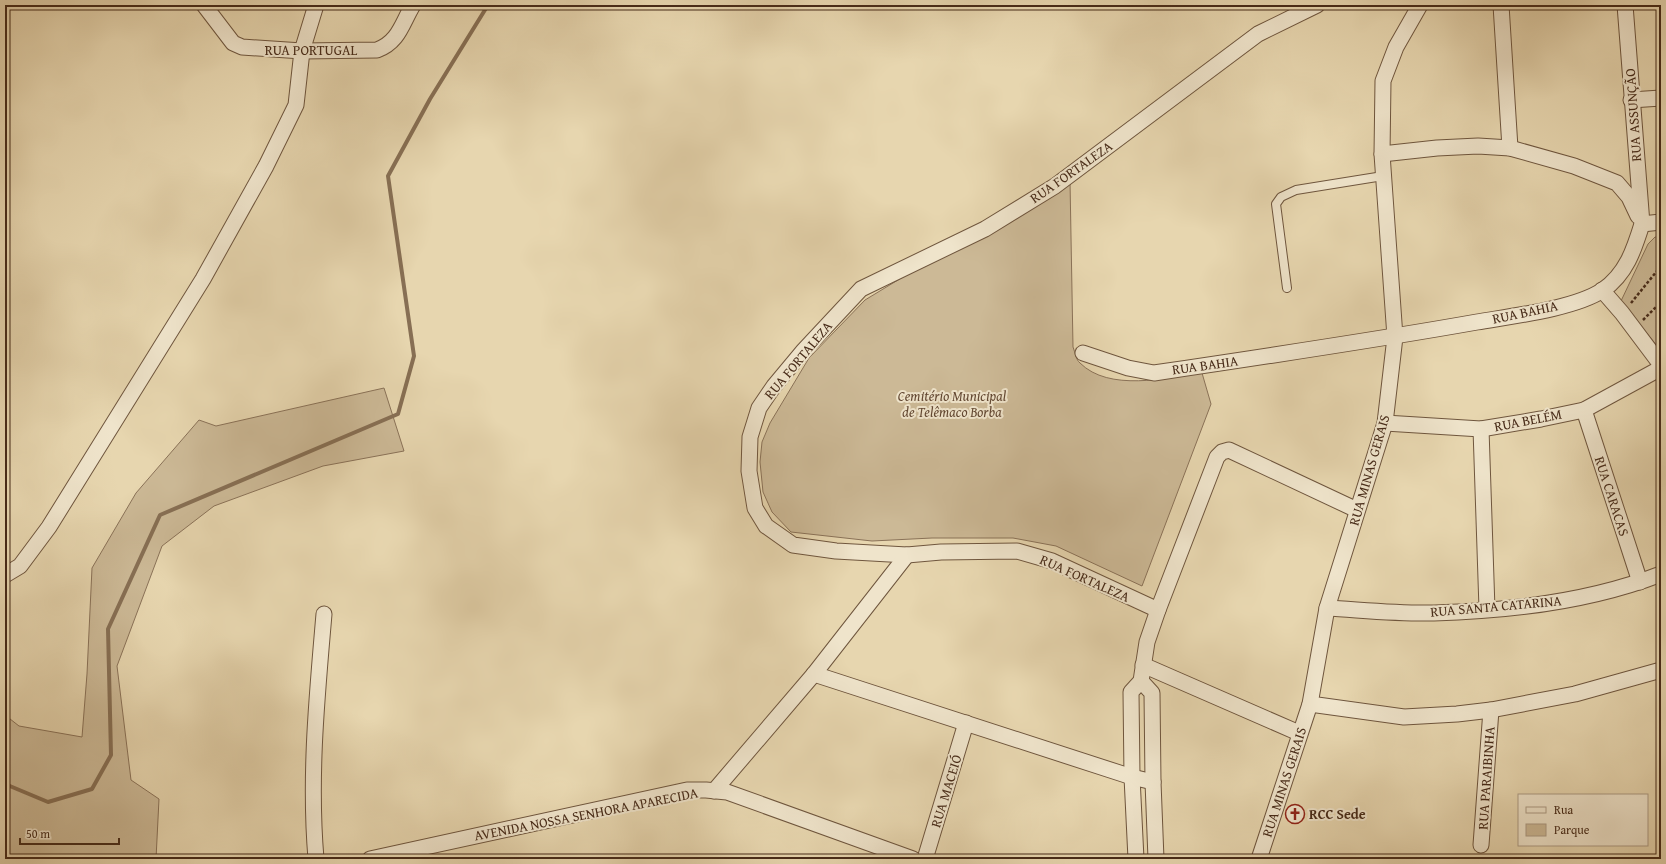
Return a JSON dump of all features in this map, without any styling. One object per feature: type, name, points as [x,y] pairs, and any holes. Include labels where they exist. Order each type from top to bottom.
[{"type":"street","points":[[5,575],[20,566],[49,527],[206,272],[266,166],[296,104],[302,51],[316,5]]},
{"type":"street","name":"RUA FORTALEZA","points":[[1158,610],[1052,561],[1017,551],[941,552],[907,555],[836,551],[793,545],[766,526],[756,508],[749,472],[750,437],[759,408],[774,386],[804,350],[861,289],[985,228],[1055,186],[1258,34],[1317,5]]},
{"type":"street","name":"RUA MINAS GERAIS","points":[[1259,859],[1299,733],[1310,704],[1327,608],[1386,423],[1395,337],[1382,154],[1384,81],[1396,47],[1420,5]]},
{"type":"street","points":[[1501,5],[1510,148]]},
{"type":"street","name":"RUA ASSUNÇÃO","points":[[1625,5],[1631,100],[1642,224]]},
{"type":"street","name":"RUA PORTUGAL","points":[[206,6],[233,43],[242,47],[302,51],[377,50],[387,46],[395,39],[406,8]]},
{"type":"street","points":[[1631,100],[1661,98]]},
{"type":"street","points":[[1382,154],[1437,148],[1478,146],[1510,148],[1574,166],[1617,183],[1629,197],[1642,224],[1661,222]]},
{"type":"street","name":"RUA BAHIA","points":[[1083,353],[1128,368],[1154,373],[1395,337],[1546,310],[1583,299],[1602,290],[1623,272],[1634,250],[1642,224]]},
{"type":"street","points":[[1602,290],[1635,329],[1661,365]]},
{"type":"street","name":"RUA BELÉM","points":[[1386,423],[1481,429],[1584,410],[1661,368]]},
{"type":"street","name":"RUA CARACAS","points":[[1584,410],[1640,582]]},
{"type":"street","points":[[1481,429],[1487,609]]},
{"type":"street","points":[[1136,859],[1132,777],[1131,699],[1133,689],[1141,681],[1148,642],[1158,610],[1214,462],[1222,452],[1229,450],[1357,510]]},
{"type":"street","points":[[714,791],[814,674],[907,555]]},
{"type":"street","name":"RUA SANTA CATARINA","points":[[1327,608],[1433,613],[1537,605],[1606,592],[1661,574]]},
{"type":"street","points":[[316,859],[312,815],[315,722],[324,614]]},
{"type":"street","points":[[1143,665],[1299,733]]},
{"type":"street","points":[[1310,704],[1404,717],[1457,714],[1491,710],[1575,694],[1661,670]]},
{"type":"street","points":[[814,674],[1132,777],[1153,782]]},
{"type":"street","points":[[1141,681],[1152,693],[1156,859]]},
{"type":"street","name":"RUA PARAIBINHA","points":[[1481,845],[1491,710]]},
{"type":"street","name":"RUA MACEIÓ","points":[[925,859],[966,724]]},
{"type":"street","name":"AVENIDA NOSSA SENHORA APARECIDA","points":[[370,859],[687,790],[727,792],[913,859]]},
{"type":"lane","points":[[1287,288],[1276,204],[1281,197],[1296,190],[1383,176]]},
{"type":"path","points":[[1622,313],[1661,266]]},
{"type":"path","points":[[1635,329],[1656,307],[1661,311]]},
{"type":"green space","name":"Cemitério Municipal de Telêmaco Borba","points":[[1070,181],[1073,347],[1078,360],[1092,372],[1106,378],[1122,380],[1155,380],[1202,373],[1211,404],[1142,586],[1056,546],[1013,538],[932,538],[872,541],[791,532],[772,512],[763,492],[760,462],[762,442],[770,423],[809,358],[865,300],[926,263]]},
{"type":"green space","points":[[1655,237],[1661,237],[1661,351],[1621,301],[1648,244]]},
{"type":"green space","points":[[384,388],[404,451],[323,466],[214,506],[162,546],[117,666],[131,780],[159,799],[156,859],[5,859],[5,715],[19,726],[82,737],[87,674],[92,568],[136,493],[199,420],[216,426]]},
{"type":"waterway","points":[[5,784],[48,802],[92,789],[111,755],[108,629],[160,515],[398,414],[414,356],[388,176],[430,99],[488,5]]},
{"type":"place","name":"RCC Sede","points":[[1295,814]]}]
